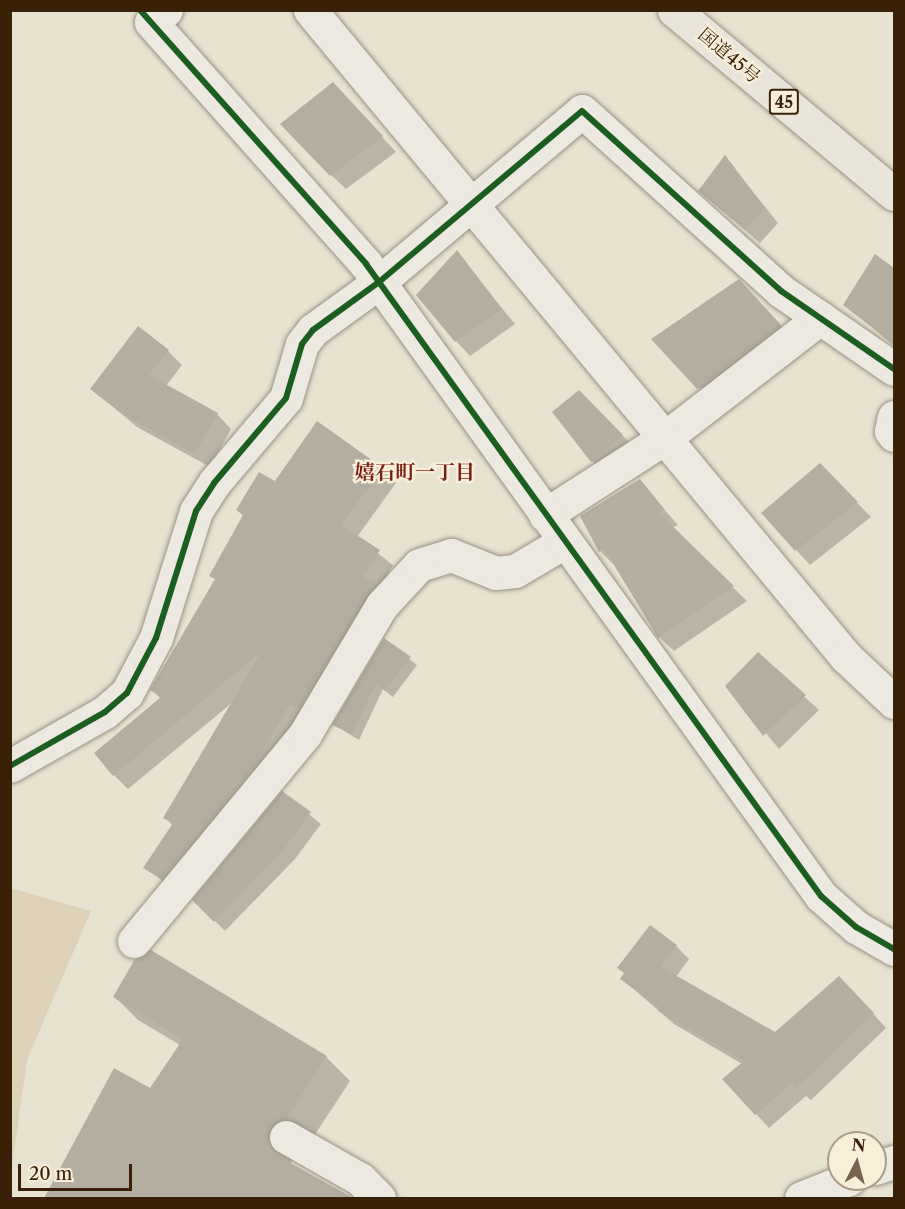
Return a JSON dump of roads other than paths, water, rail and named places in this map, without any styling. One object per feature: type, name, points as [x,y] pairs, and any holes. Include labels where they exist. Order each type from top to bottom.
[{"type":"highway","name":"国道45号","points":[[674,10],[894,194]]},
{"type":"street","points":[[310,10],[846,657],[894,702]]},
{"type":"street","points":[[152,14],[379,282],[821,896],[856,927],[894,949]]},
{"type":"street","points":[[10,766],[105,712],[127,693],[156,638],[196,511],[214,483],[286,398],[302,344],[314,330],[379,282],[469,202],[582,111],[782,291],[894,369]]},
{"type":"street","points":[[545,515],[666,437],[820,318]]},
{"type":"street","points":[[894,417],[891,431],[894,435]]},
{"type":"street","points":[[134,941],[304,734],[382,605],[419,565],[451,555],[496,573],[515,571],[564,542]]},
{"type":"street","points":[[286,1137],[360,1179],[379,1198]]},
{"type":"street","points":[[801,1198],[827,1188]]},
{"type":"district","name":"嬉石町一丁目","points":[[415,472]]}]
